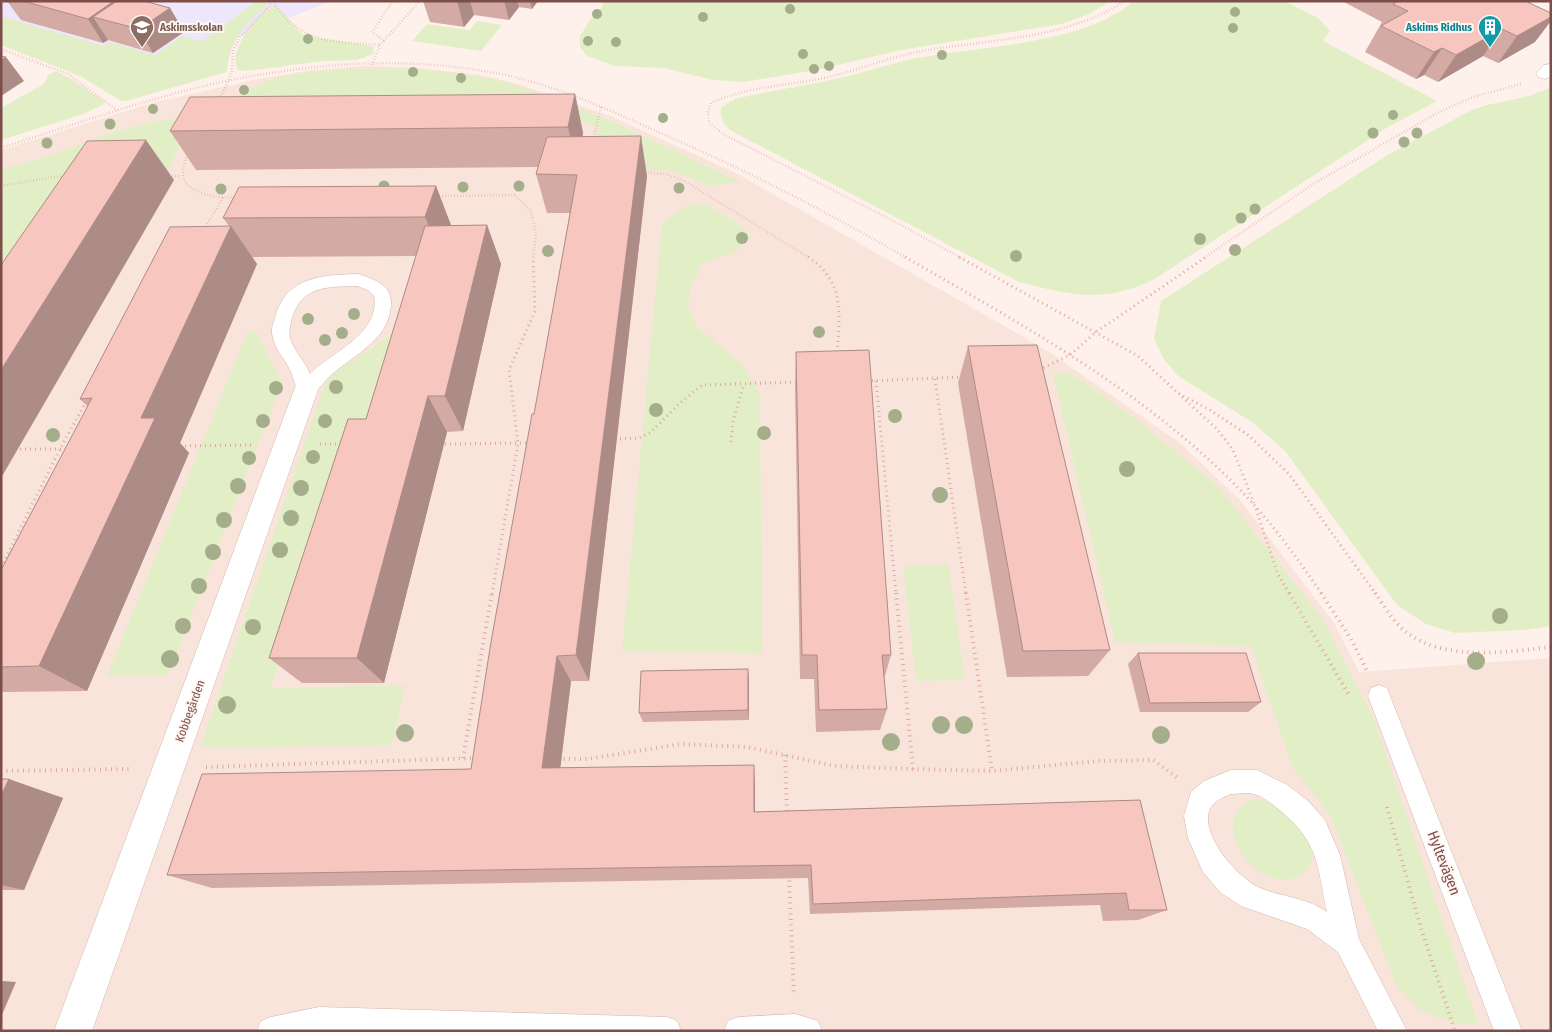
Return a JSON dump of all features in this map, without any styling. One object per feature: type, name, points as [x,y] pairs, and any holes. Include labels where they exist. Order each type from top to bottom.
[{"type":"street","name":"Kobbegården","points":[[73,1031],[306,390]]},
{"type":"lane","name":"Kobbegården","points":[[358,280],[373,284],[382,292],[384,298],[383,315],[376,329],[359,345],[319,375],[306,390],[298,369],[283,344],[280,331],[288,303],[299,291],[329,281],[358,280]]},
{"type":"lane","name":"Hyltevägen","points":[[1379,696],[1508,1031]]},
{"type":"lane","points":[[1347,943],[1315,919],[1250,896],[1230,884],[1212,863],[1200,838],[1196,816],[1200,802],[1212,789],[1231,782],[1257,782],[1278,792],[1299,810],[1316,829],[1328,855],[1347,943],[1392,1031]]},
{"type":"lane","points":[[271,1031],[319,1021],[667,1031]]},
{"type":"lane","points":[[738,1031],[802,1030]]},
{"type":"path","points":[[216,107],[225,91],[232,72],[233,50],[240,37],[272,1],[288,21],[301,32],[312,36],[346,42],[380,45]]},
{"type":"path","points":[[384,41],[372,32],[393,1]]},
{"type":"path","points":[[372,64],[380,45],[420,1]]},
{"type":"path","points":[[1125,1],[1085,22],[1053,30],[912,53],[815,79],[751,88],[726,95],[711,103],[708,112],[709,123],[725,135],[884,216],[1138,356],[1217,429],[1233,450],[1278,575],[1343,682],[1350,699]]},
{"type":"path","points":[[1,49],[68,74],[118,110]]},
{"type":"path","points":[[1,148],[160,97],[228,81],[313,68],[372,64],[436,67],[507,76],[548,87],[601,107],[712,154],[820,209],[927,269],[1070,355],[1162,422],[1207,459],[1254,505],[1292,552],[1338,618],[1364,664],[1379,696]]},
{"type":"path","points":[[1033,371],[1070,355],[1096,332],[1312,184],[1439,112],[1473,98],[1514,87],[1548,71]]},
{"type":"path","points":[[592,144],[601,107]]},
{"type":"path","points":[[191,147],[182,163],[181,176],[188,186],[198,193],[223,198]]},
{"type":"path","points":[[640,172],[667,174],[686,182],[810,259],[826,272],[834,284],[838,304],[837,362]]},
{"type":"path","points":[[161,176],[181,176]]},
{"type":"path","points":[[1,186],[53,177],[72,177]]},
{"type":"path","points":[[866,381],[971,377]]},
{"type":"path","points":[[934,379],[992,771]]},
{"type":"path","points":[[876,380],[914,769]]},
{"type":"path","points":[[611,439],[638,438],[650,433],[680,403],[702,385],[808,382]]},
{"type":"path","points":[[731,442],[733,421],[744,384]]},
{"type":"path","points":[[1178,393],[1210,410],[1248,435],[1289,474],[1302,489],[1394,620],[1409,635],[1427,644],[1461,651],[1504,652],[1551,647]]},
{"type":"path","points":[[431,444],[536,443]]},
{"type":"path","points":[[178,446],[345,444]]},
{"type":"path","points":[[11,449],[70,449]]},
{"type":"path","points":[[549,759],[587,759],[681,744],[747,747],[835,766],[914,769],[992,771],[1099,761],[1153,760],[1174,774],[1200,802]]},
{"type":"path","points":[[785,755],[787,823]]},
{"type":"path","points":[[1,771],[169,769],[482,758]]},
{"type":"path","points":[[1386,806],[1420,926],[1455,1031]]},
{"type":"path","points":[[789,872],[802,1030]]},
{"type":"shaded area","name":"Askimsskolan","points":[[1,1],[333,1],[146,72],[1,24]]},
{"type":"shaded area","points":[[366,66],[409,67],[481,75],[518,84],[613,117],[738,174],[1048,351],[1180,443],[1240,500],[1334,623],[1359,672],[1551,658],[1551,1031],[1,1031],[1,150],[155,102],[254,80],[311,70]]},
{"type":"green space","points":[[257,1],[268,1],[238,37],[231,50],[227,72],[126,101],[120,100],[80,76],[1,45],[1,16],[103,46],[110,42],[155,55],[182,36],[202,41]]},
{"type":"green space","points":[[603,1],[1111,1],[1087,15],[1061,24],[901,50],[816,70],[743,82],[713,80],[664,68],[615,66],[587,56],[580,47],[580,36],[590,20],[602,7]]},
{"type":"green space","points":[[1133,1],[1285,1],[1318,18],[1330,31],[1323,41],[1437,101],[1388,127],[1153,280],[1135,288],[1102,295],[1055,291],[1019,282],[736,133],[725,125],[721,118],[721,107],[735,99],[839,78],[912,59],[1029,42],[1060,35],[1088,27],[1113,15]]},
{"type":"green space","points":[[275,5],[300,33],[312,37],[374,47],[373,54],[357,60],[323,61],[246,71],[238,70],[235,62],[240,43],[260,16]]},
{"type":"green space","points":[[477,21],[502,25],[481,51],[412,41],[427,24],[470,30]]},
{"type":"green space","points":[[405,68],[478,76],[552,97],[649,138],[741,182],[706,185],[678,173],[662,170],[595,169],[598,127],[579,120],[234,106],[250,89],[264,82],[282,77],[347,69]]},
{"type":"green space","points":[[56,71],[104,101],[104,104],[83,114],[1,140],[1,108],[44,84],[48,75]]},
{"type":"green space","points":[[1551,87],[1551,626],[1525,630],[1455,633],[1426,624],[1397,605],[1285,451],[1253,423],[1178,376],[1163,358],[1154,339],[1161,301],[1389,154],[1472,110],[1529,96]]},
{"type":"green space","points":[[193,116],[168,171],[98,171],[1,321],[1,168],[30,162],[124,129],[153,122]]},
{"type":"green space","points":[[704,203],[744,228],[751,238],[733,253],[703,263],[691,285],[688,307],[698,328],[745,367],[760,396],[762,653],[622,652],[662,223],[685,207]]},
{"type":"green space","points":[[256,331],[282,382],[168,676],[107,676],[247,333]]},
{"type":"green space","points":[[395,332],[368,436],[348,437],[271,688],[405,685],[392,745],[200,748],[327,378]]},
{"type":"green space","points":[[1066,372],[1083,381],[1137,420],[1218,486],[1322,618],[1372,715],[1478,1023],[1454,1023],[1421,1011],[1396,985],[1331,817],[1292,766],[1251,646],[1115,642],[1053,373]]},
{"type":"green space","points":[[948,564],[965,680],[916,681],[903,566]]},
{"type":"green space","points":[[1256,799],[1269,800],[1283,805],[1313,847],[1312,862],[1303,874],[1286,880],[1270,877],[1254,867],[1242,854],[1234,838],[1233,822],[1240,808]]},
{"type":"building","points":[[23,1],[114,1],[88,19]]},
{"type":"building","points":[[117,1],[144,1],[170,8],[139,29],[93,17]]},
{"type":"building","points":[[1398,1],[1525,1],[1551,13],[1551,17],[1517,36],[1502,29],[1456,55],[1442,48],[1434,52],[1381,26],[1408,11],[1393,4]]},
{"type":"building","points":[[575,94],[568,127],[170,131],[190,97]]},
{"type":"building","points":[[641,136],[576,655],[557,656],[542,768],[754,765],[754,812],[1140,800],[1167,910],[1129,910],[1126,893],[813,904],[811,865],[167,875],[202,774],[471,769],[491,642],[577,175],[536,174],[547,137]]},
{"type":"building","points":[[146,140],[1,370],[1,265],[87,141]]},
{"type":"building","points":[[436,186],[425,217],[223,218],[239,187]]},
{"type":"building","points":[[487,225],[445,396],[428,396],[357,658],[269,658],[348,419],[366,419],[425,226]]},
{"type":"building","points":[[231,226],[141,418],[155,418],[39,666],[1,667],[1,570],[92,398],[80,399],[170,227]]},
{"type":"building","points":[[1037,345],[1110,650],[1023,651],[968,346]]},
{"type":"building","points":[[869,350],[891,655],[882,655],[887,709],[819,710],[817,655],[802,655],[796,352]]},
{"type":"building","points":[[1138,653],[1246,653],[1261,702],[1150,703]]},
{"type":"building","points":[[748,669],[748,710],[639,713],[641,671]]},
{"type":"building","points":[[1,779],[9,779],[1,796]]},
{"type":"place","name":"Askimsskolan","points":[[142,48]]},
{"type":"place","name":"Askims Ridhus","points":[[1490,48]]}]
